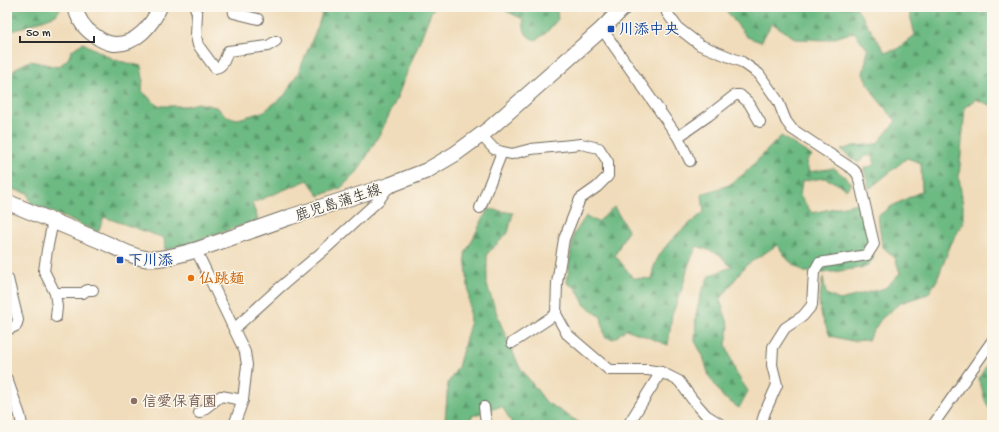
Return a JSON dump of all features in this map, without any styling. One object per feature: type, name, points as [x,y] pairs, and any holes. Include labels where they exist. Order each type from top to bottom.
[{"type":"main road","points":[[75,7],[78,19],[83,26],[99,39],[114,44],[137,37],[156,17],[160,7]]},
{"type":"main road","name":"鹿児島蒲生線","points":[[7,202],[136,257],[148,259],[159,258],[196,250],[290,217],[390,185],[426,171],[443,162],[481,136],[537,88],[624,7]]},
{"type":"street","points":[[195,7],[197,13],[196,36],[198,45],[215,68],[223,65],[228,51],[268,46],[276,40]]},
{"type":"street","points":[[233,7],[234,13],[258,20]]},
{"type":"street","points":[[666,7],[667,13],[678,28],[700,45],[742,62],[759,74],[778,101],[786,121],[792,129],[858,174],[874,244],[867,255],[819,263],[814,272],[812,305],[803,316],[785,328],[773,347],[772,365],[777,385],[761,425]]},
{"type":"street","points":[[602,29],[678,138],[690,161]]},
{"type":"street","points":[[678,138],[735,95],[740,95],[749,103],[760,122]]},
{"type":"street","points":[[481,136],[494,149],[512,154],[531,149],[582,144],[599,148],[608,162],[608,176],[598,187],[580,199],[564,239],[557,283],[556,314],[567,334],[609,370],[648,370],[661,372],[679,381],[706,415],[722,425]]},
{"type":"street","points":[[480,208],[502,152]]},
{"type":"street","points":[[234,329],[278,289],[323,252],[380,200],[390,185]]},
{"type":"street","points":[[53,221],[44,272],[55,293],[57,307],[56,317]]},
{"type":"street","points":[[196,250],[245,352],[247,365],[243,400],[234,425]]},
{"type":"street","points":[[7,330],[16,326],[18,320],[8,279]]},
{"type":"street","points":[[55,293],[83,293],[87,290],[93,290]]},
{"type":"street","points":[[512,343],[556,314]]},
{"type":"street","points":[[933,425],[992,341]]},
{"type":"street","points":[[628,425],[661,372]]},
{"type":"street","points":[[8,384],[20,415],[22,425]]},
{"type":"street","points":[[199,413],[221,396],[243,400]]},
{"type":"street","points":[[484,407],[487,425]]},
{"type":"green space","points":[[7,7],[61,7],[56,15],[7,33]]},
{"type":"green space","points":[[324,7],[437,7],[432,10],[396,100],[382,130],[358,171],[341,188],[319,196],[308,180],[252,203],[258,220],[165,250],[164,238],[104,217],[98,232],[31,203],[28,193],[7,188],[7,80],[16,68],[30,61],[58,67],[68,59],[72,50],[83,43],[115,60],[141,66],[143,78],[142,91],[158,106],[185,106],[198,103],[216,107],[228,117],[238,119],[263,112],[285,95],[299,71],[318,26]]},
{"type":"green space","points":[[501,7],[555,7],[558,19],[546,33],[536,40],[529,37],[525,32],[523,19]]},
{"type":"green space","points":[[725,7],[856,7],[885,52],[896,50],[915,35],[908,7],[992,7],[992,38],[987,46],[992,53],[992,106],[976,99],[965,107],[959,177],[963,206],[963,222],[951,244],[937,280],[928,294],[900,303],[881,319],[868,340],[852,341],[830,336],[822,317],[819,302],[823,277],[826,294],[840,300],[885,288],[900,273],[895,258],[882,246],[878,216],[892,206],[922,191],[921,163],[907,158],[869,189],[864,168],[875,165],[873,156],[866,156],[858,163],[841,150],[854,146],[877,144],[896,121],[875,96],[863,74],[868,50],[854,32],[828,40],[796,39],[772,23],[761,42],[747,37]]},
{"type":"green space","points":[[781,136],[812,156],[806,161],[809,172],[834,168],[852,183],[846,190],[840,185],[825,178],[802,181],[800,196],[812,213],[858,203],[874,258],[866,267],[833,272],[804,272],[788,260],[777,245],[745,266],[720,300],[729,326],[726,345],[736,373],[748,391],[739,408],[723,397],[709,376],[703,356],[695,341],[696,314],[701,293],[709,276],[731,267],[719,254],[697,246],[689,263],[682,289],[672,315],[668,345],[626,329],[614,339],[605,337],[601,317],[584,304],[576,288],[567,283],[570,258],[574,234],[586,216],[598,222],[614,207],[628,230],[615,255],[633,278],[653,279],[653,268],[663,250],[675,236],[704,212],[702,194],[729,185],[744,174]]},
{"type":"green space","points":[[488,209],[513,213],[508,233],[487,254],[487,285],[499,320],[519,366],[546,402],[583,425],[513,425],[502,406],[472,416],[468,425],[456,425],[445,421],[448,383],[458,367],[470,324],[465,254]]},
{"type":"green space","points":[[988,363],[992,371],[992,415],[985,400],[979,378]]},
{"type":"place","name":"川添中央","points":[[611,29]]},
{"type":"place","name":"下川添","points":[[120,260]]},
{"type":"place","name":"仏跳麺","points":[[191,278]]},
{"type":"place","name":"信愛保育園","points":[[134,401]]}]
